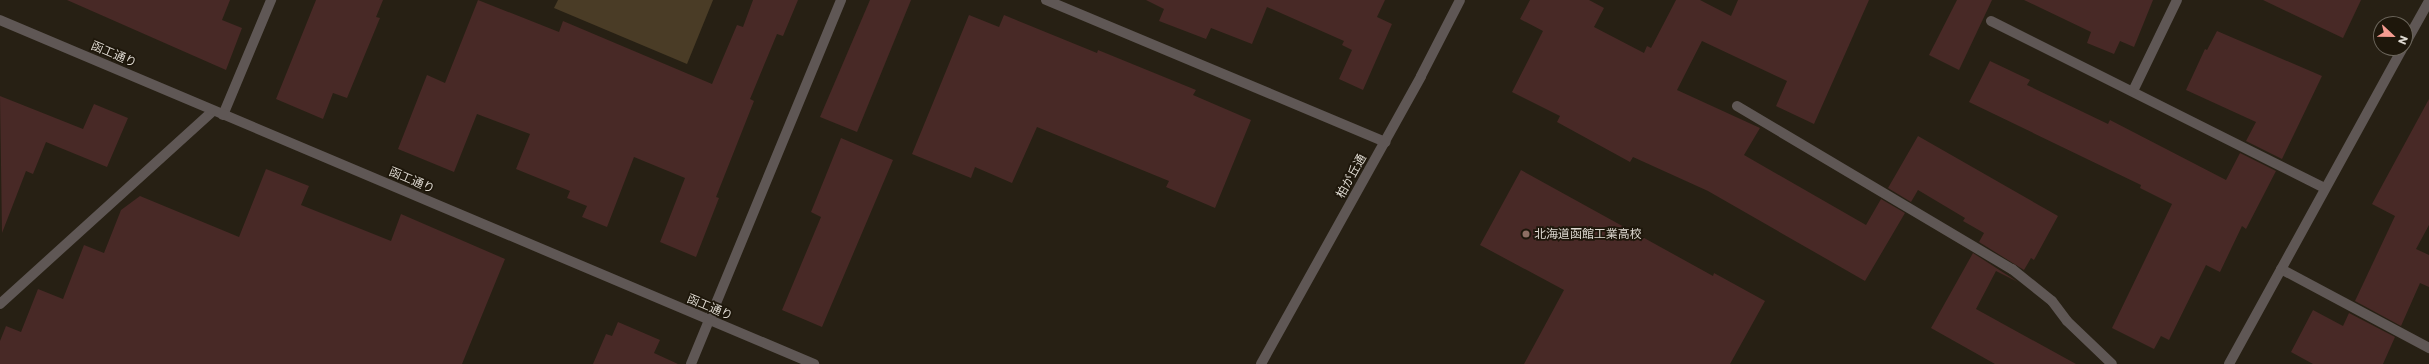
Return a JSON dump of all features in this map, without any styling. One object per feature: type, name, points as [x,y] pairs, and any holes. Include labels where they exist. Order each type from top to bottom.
[{"type":"street","points":[[223,115],[271,0]]},
{"type":"street","points":[[691,364],[841,0]]},
{"type":"street","points":[[1046,0],[1385,142]]},
{"type":"street","name":"柏が丘通","points":[[1261,364],[1385,142],[1460,0]]},
{"type":"street","points":[[2133,91],[2178,0]]},
{"type":"street","points":[[2413,30],[2429,1]]},
{"type":"street","name":"函工通り","points":[[0,20],[814,364]]},
{"type":"street","points":[[1991,21],[2325,188]]},
{"type":"street","points":[[2229,364],[2399,56]]},
{"type":"street","points":[[1737,106],[2012,269],[2052,301],[2083,338],[2112,364]]},
{"type":"street","points":[[0,304],[213,111]]},
{"type":"street","points":[[2281,269],[2429,348]]},
{"type":"shaded area","points":[[558,0],[713,0],[687,64],[554,8]]},
{"type":"building","points":[[67,0],[230,0],[222,20],[242,28],[226,70]]},
{"type":"building","points":[[316,0],[383,0],[376,17],[380,18],[347,98],[333,93],[323,119],[276,99]]},
{"type":"building","points":[[478,0],[559,32],[563,21],[712,84],[737,25],[743,27],[753,0],[798,0],[783,36],[777,34],[750,99],[754,101],[716,197],[719,198],[696,257],[660,242],[685,178],[634,157],[607,227],[582,217],[587,206],[567,198],[570,191],[516,169],[530,134],[477,114],[454,172],[398,149],[427,75],[445,83]]},
{"type":"building","points":[[870,0],[911,0],[857,132],[820,117]]},
{"type":"building","points":[[1146,0],[1385,0],[1377,17],[1392,24],[1363,90],[1339,79],[1352,50],[1342,45],[1344,41],[1267,7],[1252,44],[1211,28],[1206,39],[1159,21],[1164,9]]},
{"type":"building","points":[[1530,0],[1589,0],[1604,8],[1594,27],[1644,53],[1647,46],[1651,48],[1676,0],[1700,0],[1731,16],[1738,0],[1869,0],[1814,124],[1776,106],[1787,81],[1702,41],[1677,90],[1760,128],[1744,155],[1866,225],[1881,199],[1905,213],[1865,281],[1708,191],[1633,157],[1630,162],[1557,122],[1560,116],[1512,92],[1543,31],[1520,19]]},
{"type":"building","points":[[1957,0],[1992,0],[1959,70],[1929,55]]},
{"type":"building","points":[[2024,0],[2153,0],[2134,47],[2120,41],[2114,54],[2087,43],[2091,32]]},
{"type":"building","points":[[2263,0],[2361,0],[2343,38]]},
{"type":"building","points":[[969,15],[999,27],[1004,15],[1097,53],[1098,50],[1196,90],[1193,95],[1251,120],[1215,208],[1166,187],[1169,181],[1037,127],[1012,183],[975,167],[971,178],[912,154]]},
{"type":"building","points":[[2217,31],[2322,76],[2282,159],[2246,141],[2256,122],[2186,90],[2205,49],[2207,50]]},
{"type":"building","points":[[1990,61],[2030,80],[2027,85],[2108,124],[2110,120],[2226,180],[2240,153],[2276,171],[2246,229],[2242,226],[2220,272],[2206,265],[2169,340],[2161,336],[2154,349],[2112,328],[2172,204],[2140,188],[2141,185],[1969,102]]},
{"type":"building","points":[[0,96],[83,129],[94,104],[128,118],[107,167],[46,142],[33,174],[26,171],[2,233]]},
{"type":"building","points":[[2429,99],[2429,225],[2416,249],[2429,255],[2429,287],[2420,283],[2401,326],[2355,301],[2395,216],[2372,204]]},
{"type":"building","points":[[1918,136],[2058,216],[2034,260],[2031,258],[2024,270],[1979,242],[1984,233],[1963,221],[1965,218],[1918,190],[1911,202],[1888,188]]},
{"type":"building","points":[[841,138],[893,160],[822,327],[782,310],[821,217],[811,212]]},
{"type":"building","points":[[266,169],[309,186],[301,205],[391,241],[401,214],[505,259],[462,364],[0,364],[0,341],[6,326],[21,332],[38,289],[63,299],[84,245],[104,253],[121,210],[140,196],[239,237]]},
{"type":"building","points":[[1521,170],[1713,276],[1714,273],[1765,301],[1730,364],[1524,364],[1564,290],[1480,245]]},
{"type":"building","points":[[1973,253],[2018,282],[1996,271],[1976,309],[2076,364],[1995,364],[1931,328]]},
{"type":"building","points":[[2313,310],[2343,326],[2349,313],[2395,337],[2383,364],[2313,364],[2291,352]]},
{"type":"building","points":[[618,322],[660,340],[654,353],[678,364],[593,364],[606,334],[612,336]]},
{"type":"place","name":"北海道函館工業高校","points":[[1526,234]]}]
